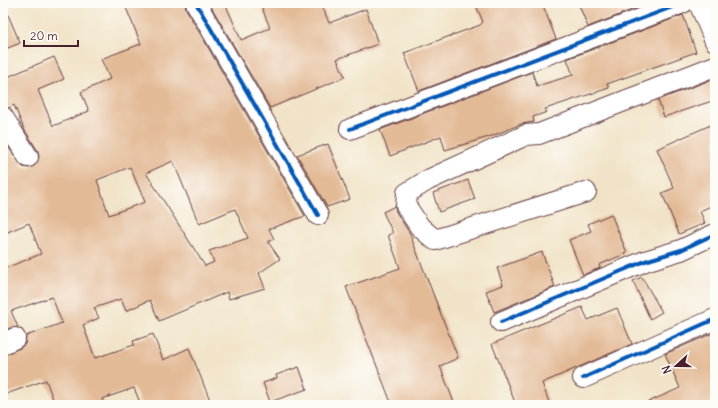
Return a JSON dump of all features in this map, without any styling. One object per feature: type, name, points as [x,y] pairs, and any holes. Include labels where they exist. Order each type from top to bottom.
[{"type":"street","points":[[196,3],[318,215]]},
{"type":"street","points":[[350,129],[683,3]]},
{"type":"street","points":[[699,3],[715,41]]},
{"type":"street","points":[[586,192],[435,240],[420,227],[406,206],[407,193],[428,180],[526,135],[539,134],[715,66]]},
{"type":"street","points":[[3,117],[28,156]]},
{"type":"street","points":[[501,322],[645,261],[681,250],[715,234]]},
{"type":"street","points":[[583,378],[715,319]]},
{"type":"building","points":[[3,3],[20,43],[3,50]]},
{"type":"building","points":[[124,3],[185,3],[186,9],[305,216],[269,229],[274,239],[268,242],[280,259],[259,273],[265,288],[229,299],[227,292],[159,321],[150,300],[126,311],[121,299],[94,308],[99,318],[83,325],[95,358],[134,345],[133,341],[153,334],[163,360],[189,348],[212,405],[141,405],[134,388],[102,399],[105,405],[55,405],[46,380],[3,395],[3,355],[20,348],[25,344],[26,336],[62,323],[52,297],[11,311],[18,327],[3,331],[3,269],[41,254],[29,223],[3,234],[3,140],[23,167],[29,168],[34,166],[39,157],[38,151],[24,129],[14,105],[9,108],[3,106],[3,79],[54,57],[64,79],[38,90],[53,126],[89,111],[81,92],[110,79],[101,59],[141,44]],"holes":[[[173,161],[199,224],[235,209],[248,238],[209,251],[214,262],[205,266],[146,173]],[[130,167],[145,202],[109,215],[97,180]]]},
{"type":"building","points":[[209,3],[225,3],[241,40],[270,28],[260,3],[321,3],[329,23],[366,9],[378,44],[337,59],[345,77],[270,108]]},
{"type":"building","points":[[475,3],[542,3],[556,39],[419,91],[404,53],[480,25],[483,22]]},
{"type":"building","points":[[578,3],[640,3],[642,6],[588,27]]},
{"type":"building","points":[[683,15],[696,52],[607,84],[609,88],[545,109],[547,112],[533,117],[534,122],[521,124],[492,136],[445,150],[441,136],[390,156],[380,130],[532,72],[537,86],[573,75],[567,59]]},
{"type":"building","points":[[713,79],[715,85],[715,100],[664,117],[658,100]]},
{"type":"building","points":[[715,123],[715,204],[700,211],[705,223],[679,234],[662,193],[674,188],[657,149]]},
{"type":"building","points":[[328,144],[350,199],[327,207],[297,155]]},
{"type":"building","points":[[468,180],[475,199],[439,212],[433,193]]},
{"type":"building","points":[[395,206],[396,212],[409,232],[458,358],[440,366],[455,405],[392,405],[346,287],[400,268],[388,235],[393,233],[383,212]]},
{"type":"building","points":[[611,214],[627,253],[599,265],[600,268],[583,275],[569,240],[591,231],[588,224]]},
{"type":"building","points":[[542,252],[555,287],[494,312],[486,291],[503,285],[497,268]]},
{"type":"building","points":[[642,277],[662,312],[650,319],[633,281]]},
{"type":"building","points":[[582,307],[588,320],[617,308],[632,344],[542,383],[550,405],[516,405],[492,344]]},
{"type":"building","points":[[715,332],[715,405],[641,405],[680,388],[665,354]]},
{"type":"building","points":[[299,367],[307,389],[270,402],[263,383],[277,378],[276,375]]},
{"type":"cycle path","points":[[196,3],[318,215]]},
{"type":"cycle path","points":[[350,129],[683,3]]},
{"type":"cycle path","points":[[501,322],[645,261],[681,250],[715,234]]},
{"type":"cycle path","points":[[583,378],[715,319]]}]
